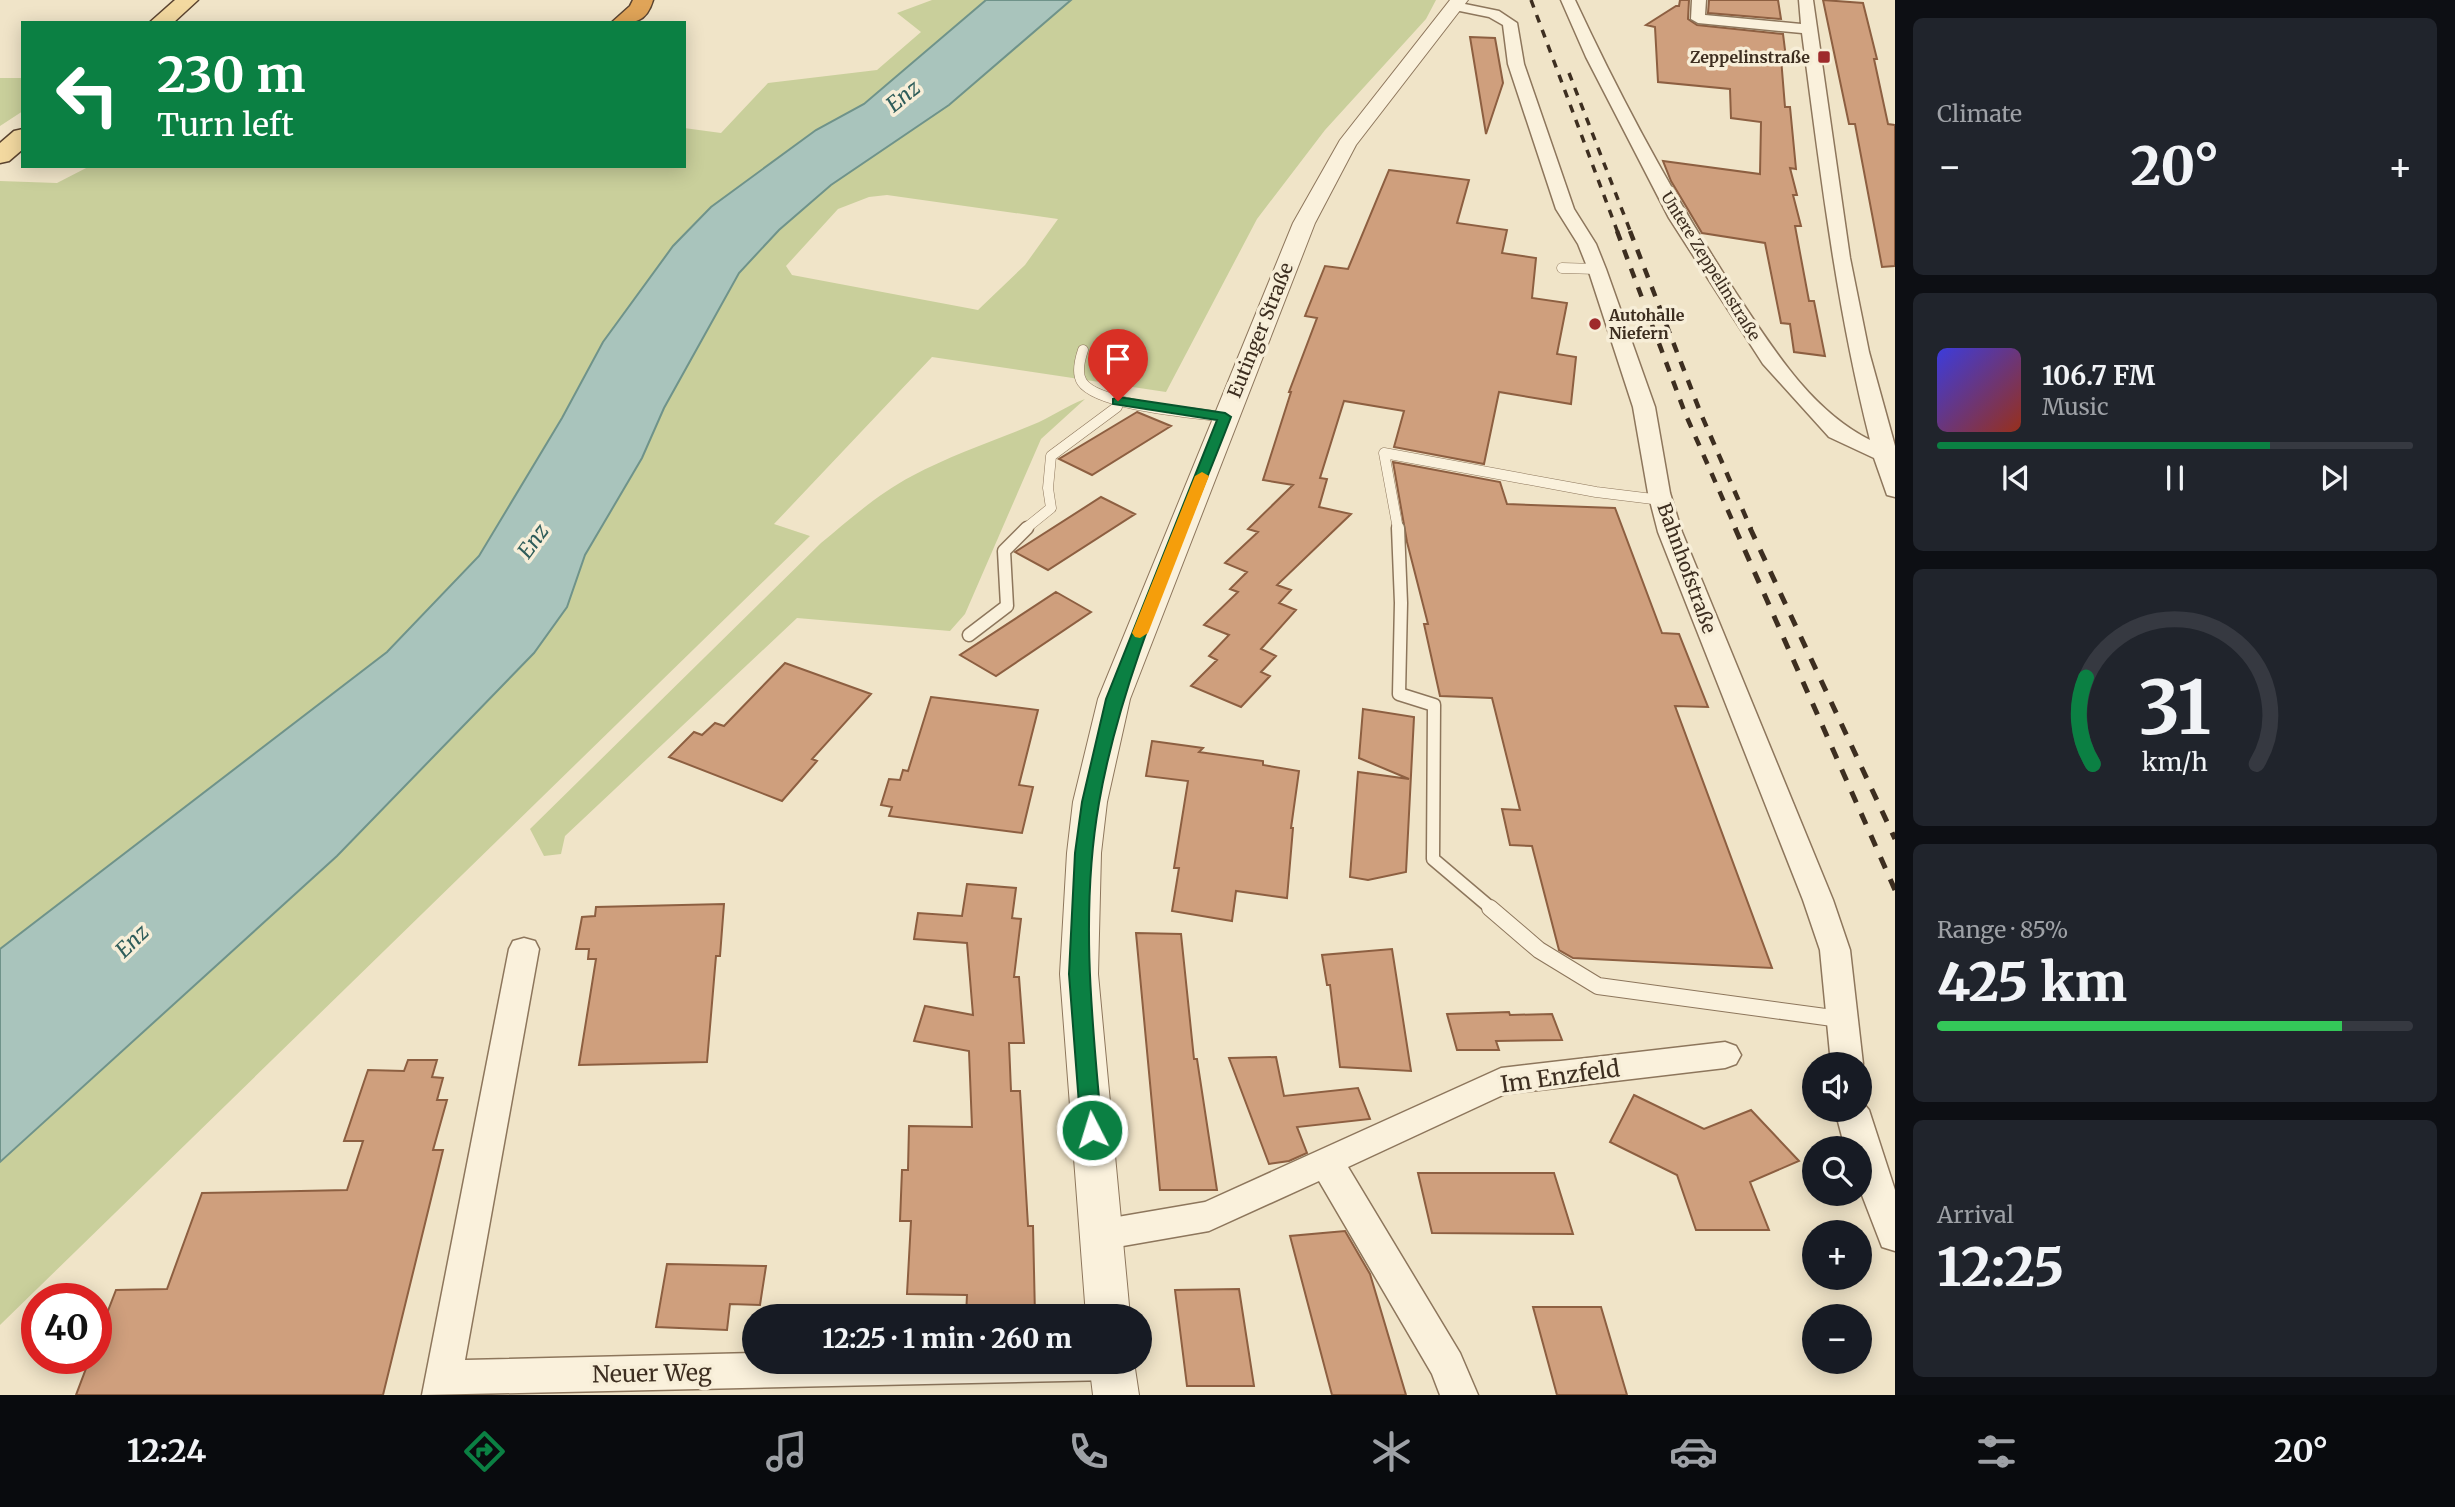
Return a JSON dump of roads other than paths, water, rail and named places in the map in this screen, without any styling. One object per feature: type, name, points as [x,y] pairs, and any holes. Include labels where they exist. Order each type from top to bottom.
[{"type":"highway","points":[[625,21],[640,9],[643,0]]},
{"type":"highway","points":[[641,21],[660,0]]},
{"type":"main road","points":[[162,21],[188,0]]},
{"type":"main road","points":[[0,156],[21,138]]},
{"type":"street","name":"Untere Zeppelinstraße","points":[[1568,0],[1594,57],[1678,218],[1773,364],[1837,432],[1874,451],[1889,453]]},
{"type":"street","points":[[1699,0],[1698,19],[1809,29]]},
{"type":"street","points":[[1806,0],[1826,163],[1850,312],[1889,453],[1895,490]]},
{"type":"street","name":"Bahnhofstraße","points":[[1455,7],[1512,32],[1516,64],[1565,209],[1587,244],[1597,269],[1644,407],[1661,500],[1670,533],[1818,900],[1835,950],[1846,1052]]},
{"type":"street","name":"Eutinger Straße","points":[[1107,1304],[1079,974],[1084,853],[1090,802],[1114,699],[1304,223],[1323,185],[1370,111],[1455,7]]},
{"type":"street","name":"Neuer Weg","points":[[524,949],[441,1386],[1061,1374]]},
{"type":"street","name":"Im Enzfeld","points":[[1100,1235],[1209,1216],[1501,1081],[1725,1055]]},
{"type":"street","points":[[1855,1122],[1864,1154],[1895,1236]]},
{"type":"street","points":[[1327,1163],[1447,1365],[1459,1395]]},
{"type":"lane","points":[[1562,268],[1597,269]]},
{"type":"lane","points":[[1083,350],[1079,365],[1082,383],[1094,394],[1118,401],[1225,417]]},
{"type":"lane","points":[[969,635],[1007,606],[1004,551],[1012,540],[1051,508],[1048,488],[1051,456],[1117,407],[1118,401]]},
{"type":"lane","points":[[1661,500],[1596,492],[1384,453],[1390,472],[1400,544],[1399,694],[1434,705],[1433,859],[1539,950],[1598,986],[1844,1020]]},
{"type":"water","name":"Enz","points":[[986,0],[1071,0],[949,105],[831,185],[779,230],[739,273],[664,408],[642,458],[585,555],[567,607],[534,653],[337,856],[0,1162],[0,949],[387,652],[479,556],[562,418],[603,342],[673,246],[711,207],[816,130],[864,104]]},
{"type":"railway","points":[[1531,0],[1618,233]]},
{"type":"railway","points":[[1569,73],[1631,233]]},
{"type":"railway","points":[[1617,231],[1685,413],[1736,529]]},
{"type":"railway","points":[[1630,231],[1701,414],[1751,529]]},
{"type":"railway","points":[[1735,528],[1895,890]]},
{"type":"railway","points":[[1750,528],[1895,839]]},
{"type":"place","name":"Zeppelinstraße","points":[[1824,57]]},
{"type":"place","name":"Autohalle Niefern","points":[[1595,324]]}]
